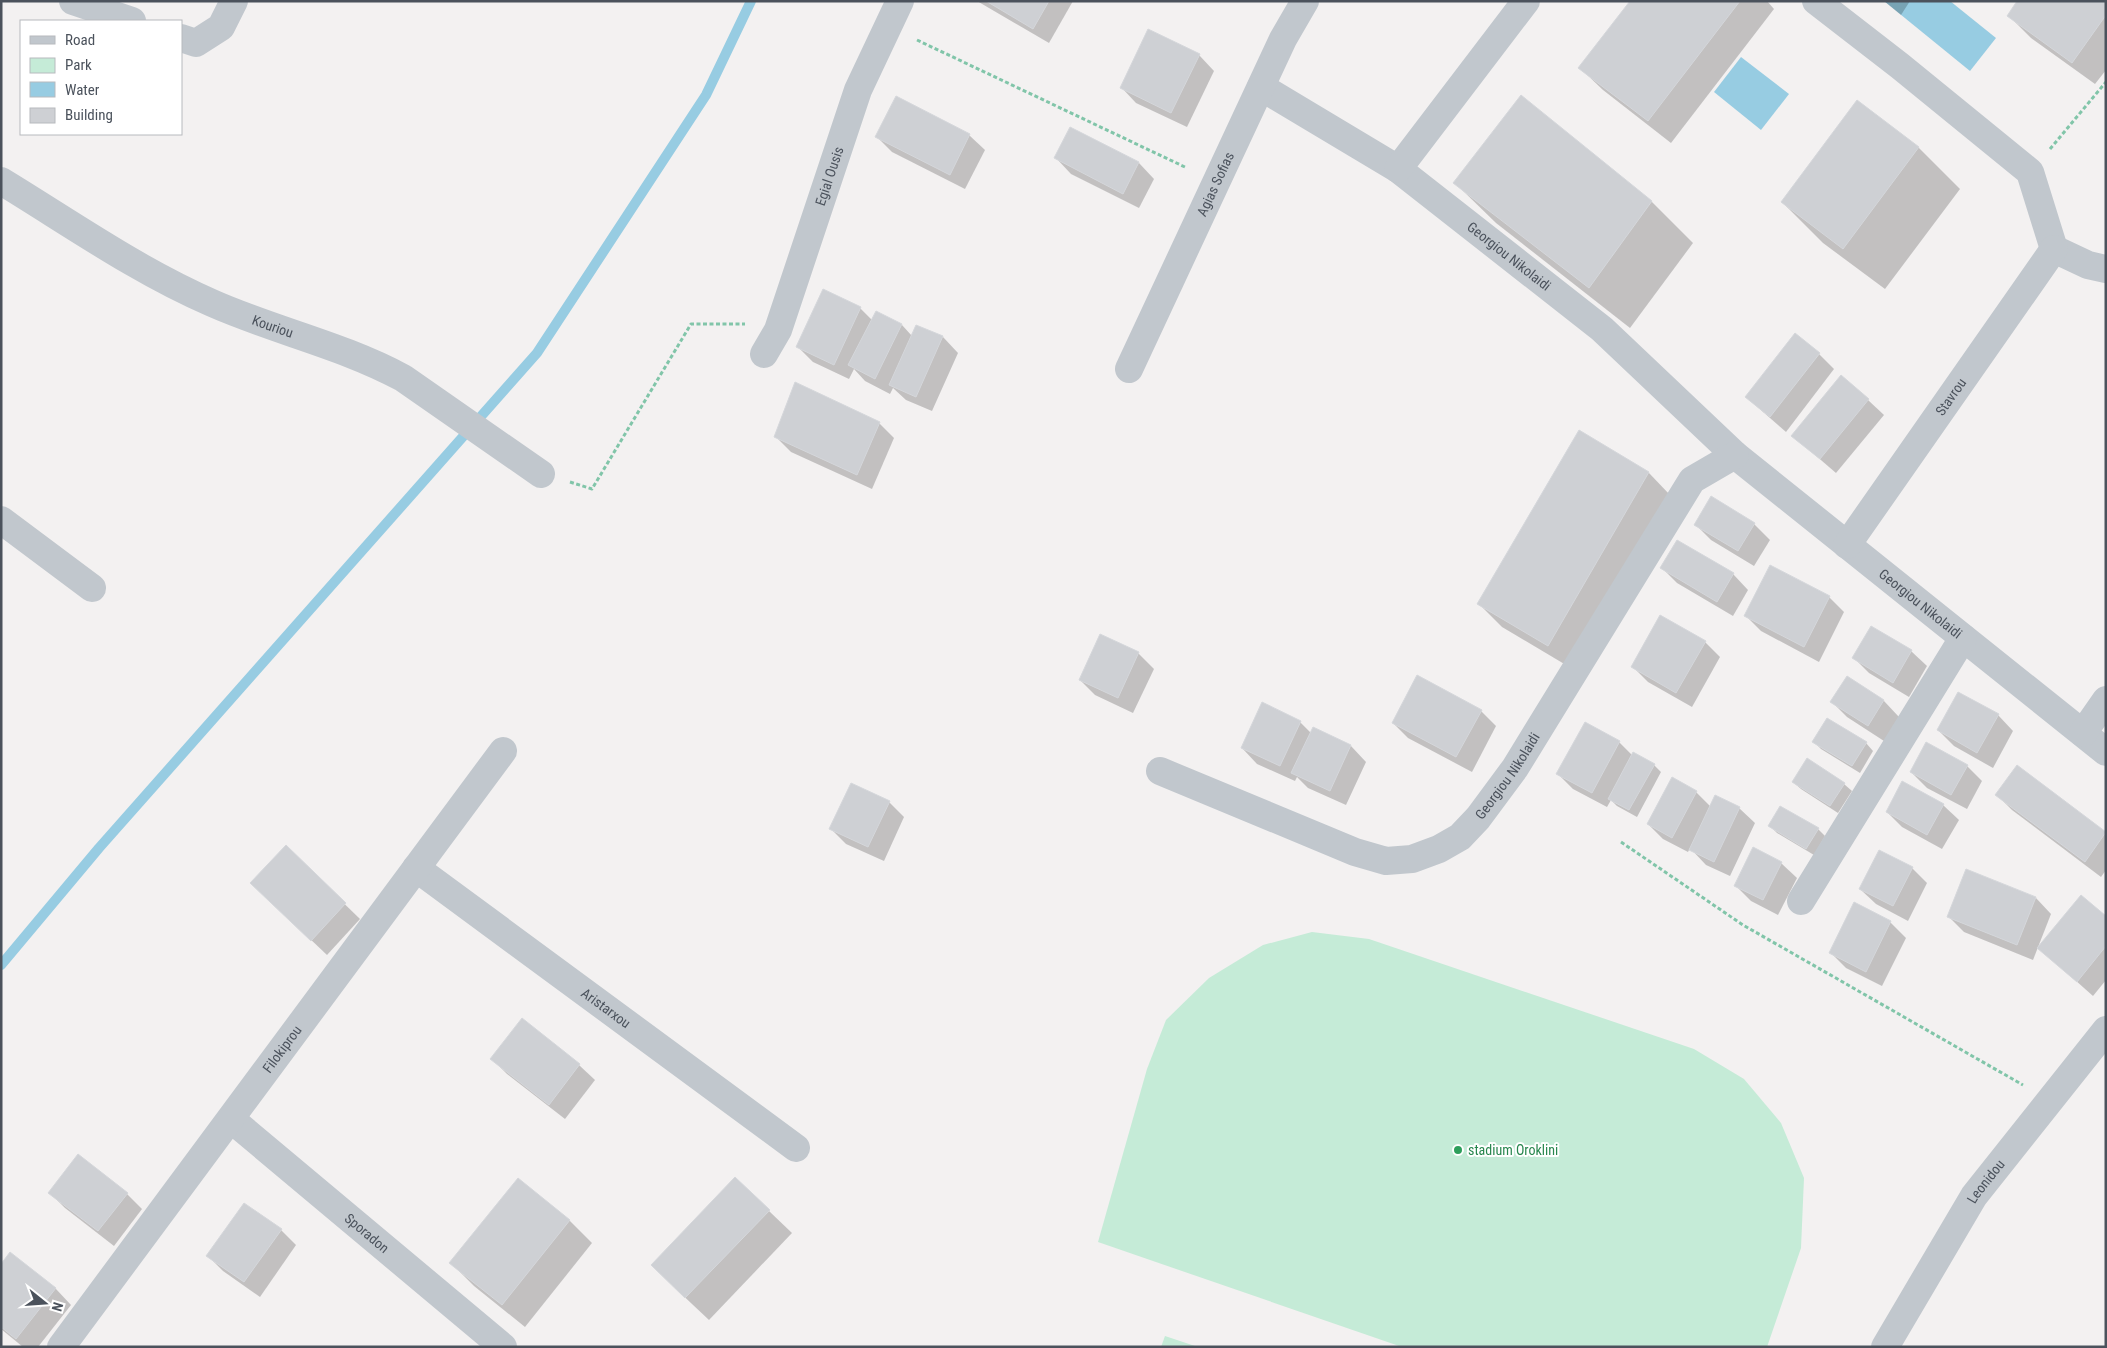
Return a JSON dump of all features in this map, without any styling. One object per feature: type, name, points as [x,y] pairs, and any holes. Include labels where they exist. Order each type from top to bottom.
[{"type":"street","points":[[73,1],[129,20]]},
{"type":"street","points":[[182,38],[196,43],[221,27],[234,1]]},
{"type":"street","name":"Egial Ousis","points":[[764,354],[780,324],[858,90],[900,1]]},
{"type":"street","name":"Agias Sofias","points":[[1129,369],[1283,39],[1305,1]]},
{"type":"street","points":[[1398,169],[1526,1]]},
{"type":"street","points":[[1816,1],[1900,66],[2030,172],[2054,249],[2088,265],[2106,269]]},
{"type":"street","name":"Georgiou Nikolaidi","points":[[1261,87],[1398,169],[1602,329],[1735,454],[2106,752]]},
{"type":"street","name":"Kouriou","points":[[1,181],[179,288],[242,316],[354,354],[403,378],[541,474]]},
{"type":"street","name":"Stavrou","points":[[1847,545],[2054,249]]},
{"type":"street","name":"Georgiou Nikolaidi","points":[[1160,771],[1355,852],[1386,861],[1412,858],[1440,850],[1460,837],[1478,818],[1515,768],[1692,480],[1735,454]]},
{"type":"street","points":[[1,520],[92,588]]},
{"type":"street","points":[[1801,901],[1963,638]]},
{"type":"street","points":[[2083,733],[2106,700]]},
{"type":"street","name":"Filokiprou","points":[[61,1347],[232,1120],[504,751]]},
{"type":"street","name":"Aristarxou","points":[[416,868],[796,1148]]},
{"type":"street","name":"Leonidou","points":[[1885,1347],[1974,1196],[2106,1030]]},
{"type":"street","name":"Sporadon","points":[[232,1120],[504,1347]]},
{"type":"path","points":[[887,26],[1217,182]]},
{"type":"path","points":[[2030,172],[2106,82]]},
{"type":"path","points":[[541,474],[592,489],[691,324],[780,324]]},
{"type":"path","points":[[1620,842],[1743,925],[2049,1101]]},
{"type":"green space","name":"stadium Oroklini","points":[[1312,932],[1369,939],[1694,1049],[1744,1079],[1781,1123],[1804,1178],[1801,1248],[1767,1347],[1402,1347],[1098,1242],[1147,1069],[1166,1020],[1209,978],[1263,945]]},
{"type":"green space","points":[[1165,1336],[1198,1347],[1161,1347]]},
{"type":"water","points":[[1884,1],[1950,1],[1996,38],[1970,71]]},
{"type":"water","points":[[1741,57],[1789,94],[1761,130],[1714,92]]},
{"type":"building","points":[[986,1],[1049,1],[1033,29]]},
{"type":"building","points":[[1630,1],[1740,1],[1648,121],[1578,68]]},
{"type":"building","points":[[2017,1],[2106,1],[2106,15],[2072,63],[2007,16]]},
{"type":"building","points":[[1148,29],[1200,54],[1171,113],[1120,88]]},
{"type":"building","points":[[1521,95],[1652,201],[1589,288],[1453,183]]},
{"type":"building","points":[[896,96],[970,134],[950,175],[875,137]]},
{"type":"building","points":[[1857,100],[1919,147],[1843,249],[1781,202]]},
{"type":"building","points":[[1070,127],[1139,162],[1123,194],[1054,158]]},
{"type":"building","points":[[823,289],[861,307],[834,365],[796,347]]},
{"type":"building","points":[[876,311],[902,324],[875,379],[848,365]]},
{"type":"building","points":[[916,325],[943,336],[916,397],[889,385]]},
{"type":"building","points":[[1795,333],[1820,353],[1770,417],[1745,397]]},
{"type":"building","points":[[1841,375],[1869,399],[1820,459],[1791,436]]},
{"type":"building","points":[[795,382],[880,422],[857,475],[774,437]]},
{"type":"building","points":[[1579,430],[1649,472],[1548,646],[1477,604]]},
{"type":"building","points":[[1711,496],[1755,523],[1738,551],[1694,525]]},
{"type":"building","points":[[1677,540],[1734,573],[1717,602],[1660,568]]},
{"type":"building","points":[[1770,565],[1830,596],[1804,647],[1744,616]]},
{"type":"building","points":[[1660,615],[1706,641],[1676,693],[1631,667]]},
{"type":"building","points":[[1871,626],[1912,650],[1893,683],[1852,658]]},
{"type":"building","points":[[1100,634],[1139,652],[1118,698],[1079,680]]},
{"type":"building","points":[[1417,675],[1482,710],[1456,757],[1392,723]]},
{"type":"building","points":[[1847,676],[1884,700],[1868,726],[1830,702]]},
{"type":"building","points":[[1958,692],[1999,714],[1977,753],[1937,730]]},
{"type":"building","points":[[1262,702],[1301,721],[1280,766],[1241,748]]},
{"type":"building","points":[[1827,718],[1867,742],[1852,766],[1812,742]]},
{"type":"building","points":[[1585,722],[1620,741],[1592,793],[1556,774]]},
{"type":"building","points":[[1313,727],[1351,745],[1330,791],[1291,773]]},
{"type":"building","points":[[1926,742],[1968,765],[1951,795],[1910,772]]},
{"type":"building","points":[[1633,752],[1655,764],[1629,810],[1608,799]]},
{"type":"building","points":[[1807,758],[1845,783],[1830,806],[1792,782]]},
{"type":"building","points":[[2017,765],[2106,832],[2085,862],[1995,795]]},
{"type":"building","points":[[1672,777],[1697,791],[1672,838],[1647,824]]},
{"type":"building","points":[[1902,781],[1944,804],[1927,835],[1886,812]]},
{"type":"building","points":[[851,783],[890,801],[868,847],[829,829]]},
{"type":"building","points":[[1715,795],[1740,807],[1714,862],[1689,850]]},
{"type":"building","points":[[1780,806],[1819,828],[1806,849],[1768,826]]},
{"type":"building","points":[[286,845],[346,903],[311,941],[250,883]]},
{"type":"building","points":[[1753,847],[1782,862],[1763,900],[1734,886]]},
{"type":"building","points":[[1879,850],[1913,867],[1893,906],[1859,889]]},
{"type":"building","points":[[1966,869],[2036,897],[2017,945],[1947,917]]},
{"type":"building","points":[[2081,895],[2106,916],[2106,946],[2077,982],[2037,948]]},
{"type":"building","points":[[1854,902],[1891,921],[1866,972],[1829,953]]},
{"type":"building","points":[[522,1018],[580,1064],[549,1105],[490,1059]]},
{"type":"building","points":[[78,1154],[128,1193],[98,1231],[48,1193]]},
{"type":"building","points":[[735,1177],[770,1210],[685,1298],[651,1265]]},
{"type":"building","points":[[518,1178],[570,1220],[502,1305],[449,1263]]},
{"type":"building","points":[[244,1203],[282,1229],[244,1282],[206,1256]]},
{"type":"building","points":[[10,1252],[56,1288],[16,1339],[1,1327],[1,1264]]},
{"type":"waterway","points":[[1,965],[99,848],[537,353],[706,95],[751,1]]},
{"type":"place","name":"stadium Oroklini","points":[[1458,1150]]}]
